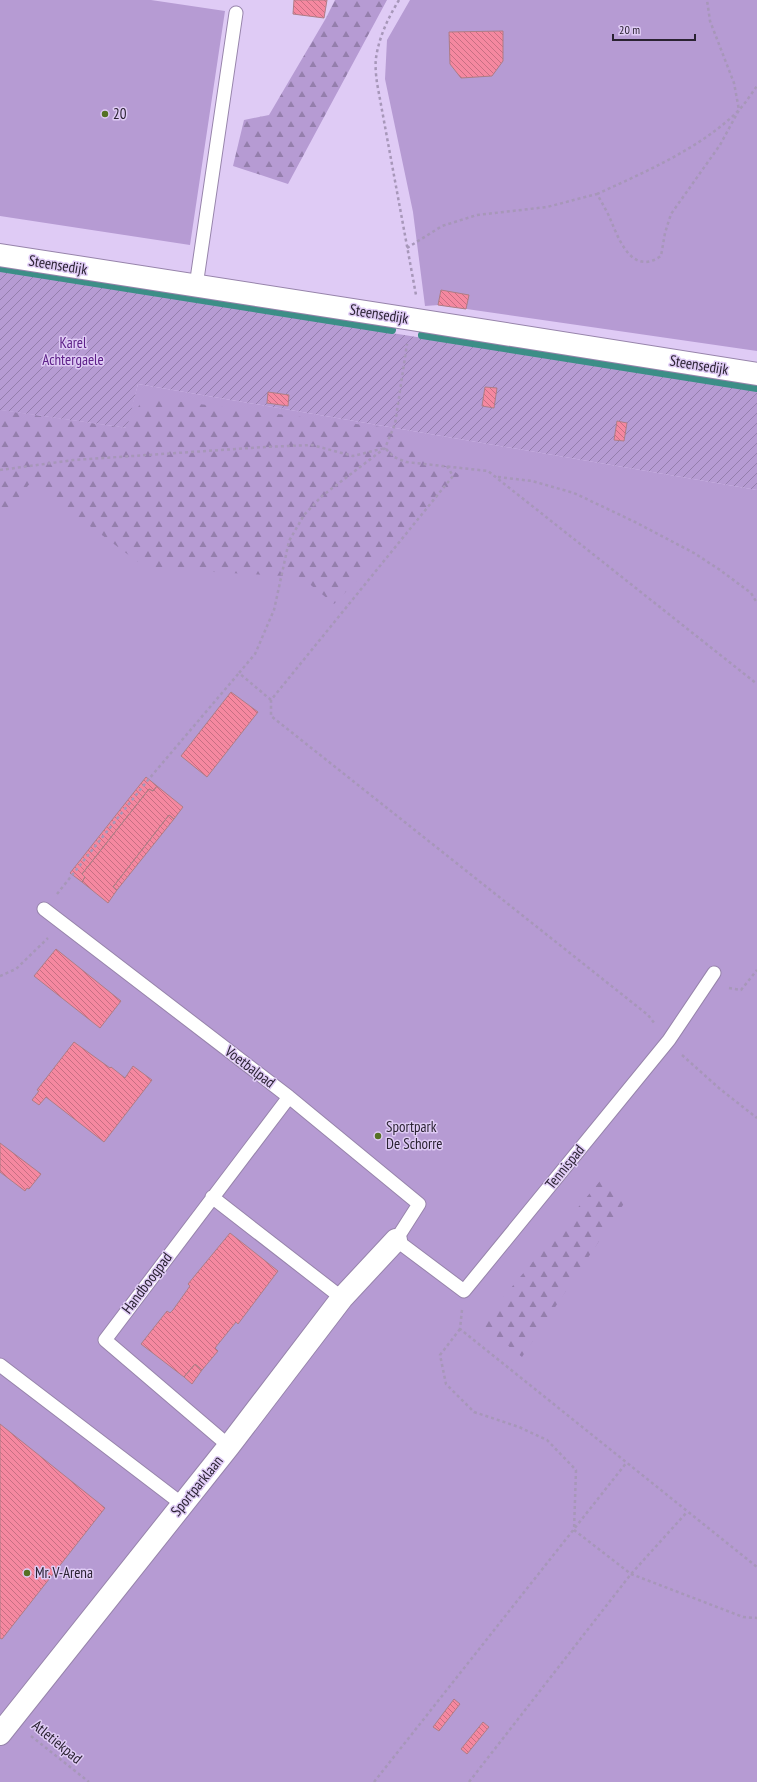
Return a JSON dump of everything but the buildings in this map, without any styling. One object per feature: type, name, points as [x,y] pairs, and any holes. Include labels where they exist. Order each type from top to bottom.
[{"type":"street","name":"Steensedijk","points":[[0,256],[757,374]]},
{"type":"street","name":"Sportparklaan","points":[[6,1727],[229,1446],[342,1298],[396,1240]]},
{"type":"lane","points":[[196,286],[236,13]]},
{"type":"lane","name":"Voetbalpad","points":[[44,909],[289,1097],[419,1204],[396,1240]]},
{"type":"lane","name":"Tennispad","points":[[464,1291],[669,1040],[714,973]]},
{"type":"lane","name":"Handboogpad","points":[[229,1446],[105,1340],[289,1097]]},
{"type":"lane","points":[[212,1197],[342,1298]]},
{"type":"lane","points":[[396,1240],[464,1291]]},
{"type":"lane","points":[[0,1365],[182,1504]]},
{"type":"path","points":[[44,909],[72,877],[148,780],[255,654],[274,610],[290,541],[304,515],[322,496],[385,448],[395,424],[416,320],[407,248],[377,83],[376,59],[381,37],[399,0]]},
{"type":"path","points":[[708,0],[710,21],[734,83],[739,110]]},
{"type":"path","points":[[597,194],[607,211],[621,242],[629,254],[640,262],[647,263],[654,261],[661,256],[670,214],[720,145],[739,110],[757,86]]},
{"type":"path","points":[[407,248],[442,226],[477,214],[547,207],[575,198],[597,194],[648,172],[711,134],[739,110]]},
{"type":"path","points":[[0,470],[74,460],[264,447],[312,445],[353,456],[385,448]]},
{"type":"path","points":[[385,448],[394,457],[406,462],[488,471],[757,684]]},
{"type":"path","points":[[447,466],[453,476],[270,700],[271,716],[648,1015],[680,1053],[714,1084],[757,1118]]},
{"type":"path","points":[[496,477],[532,481],[574,493],[635,522],[694,553],[720,570],[751,593],[757,603]]},
{"type":"path","points":[[239,673],[270,700]]},
{"type":"path","points":[[0,976],[16,969],[62,924]]},
{"type":"path","points":[[706,984],[741,990],[757,970]]},
{"type":"path","points":[[464,1291],[460,1329],[440,1356],[446,1384],[474,1412],[519,1427],[547,1440],[576,1470],[574,1530]]},
{"type":"path","points":[[460,1329],[757,1567]]},
{"type":"path","points":[[374,1782],[627,1462]]},
{"type":"path","points":[[469,1782],[631,1574],[687,1512]]},
{"type":"path","points":[[574,1530],[631,1574],[743,1617],[757,1618]]},
{"type":"path","name":"Atletiekpad","points":[[6,1727],[88,1782]]},
{"type":"green space","name":"20","points":[[0,0],[151,0],[225,11],[190,245],[0,216]]},
{"type":"green space","points":[[335,0],[387,0],[288,184],[233,166],[244,120],[269,115]]},
{"type":"green space","points":[[410,0],[757,0],[757,351],[439,305],[425,306],[413,212],[385,79],[387,40]]},
{"type":"green space","name":"Karel Achtergaele","points":[[0,271],[757,391],[757,490],[138,384],[127,428],[0,410]]},
{"type":"green space","name":"Sportpark De Schorre","points":[[138,384],[757,490],[757,1782],[0,1782],[0,410],[126,428]]},
{"type":"green space","points":[[144,397],[380,427],[460,475],[334,604],[301,577],[146,568],[31,482],[0,521],[0,410],[126,428]]},
{"type":"green space","points":[[600,1181],[627,1199],[522,1357],[481,1324]]},
{"type":"waterway","points":[[0,268],[392,330]]},
{"type":"waterway","points":[[422,335],[757,388]]},
{"type":"place","name":"20","points":[[105,114]]},
{"type":"place","name":"Sportpark De Schorre","points":[[378,1136]]},
{"type":"place","name":"Mr. V-Arena","points":[[27,1573]]}]
